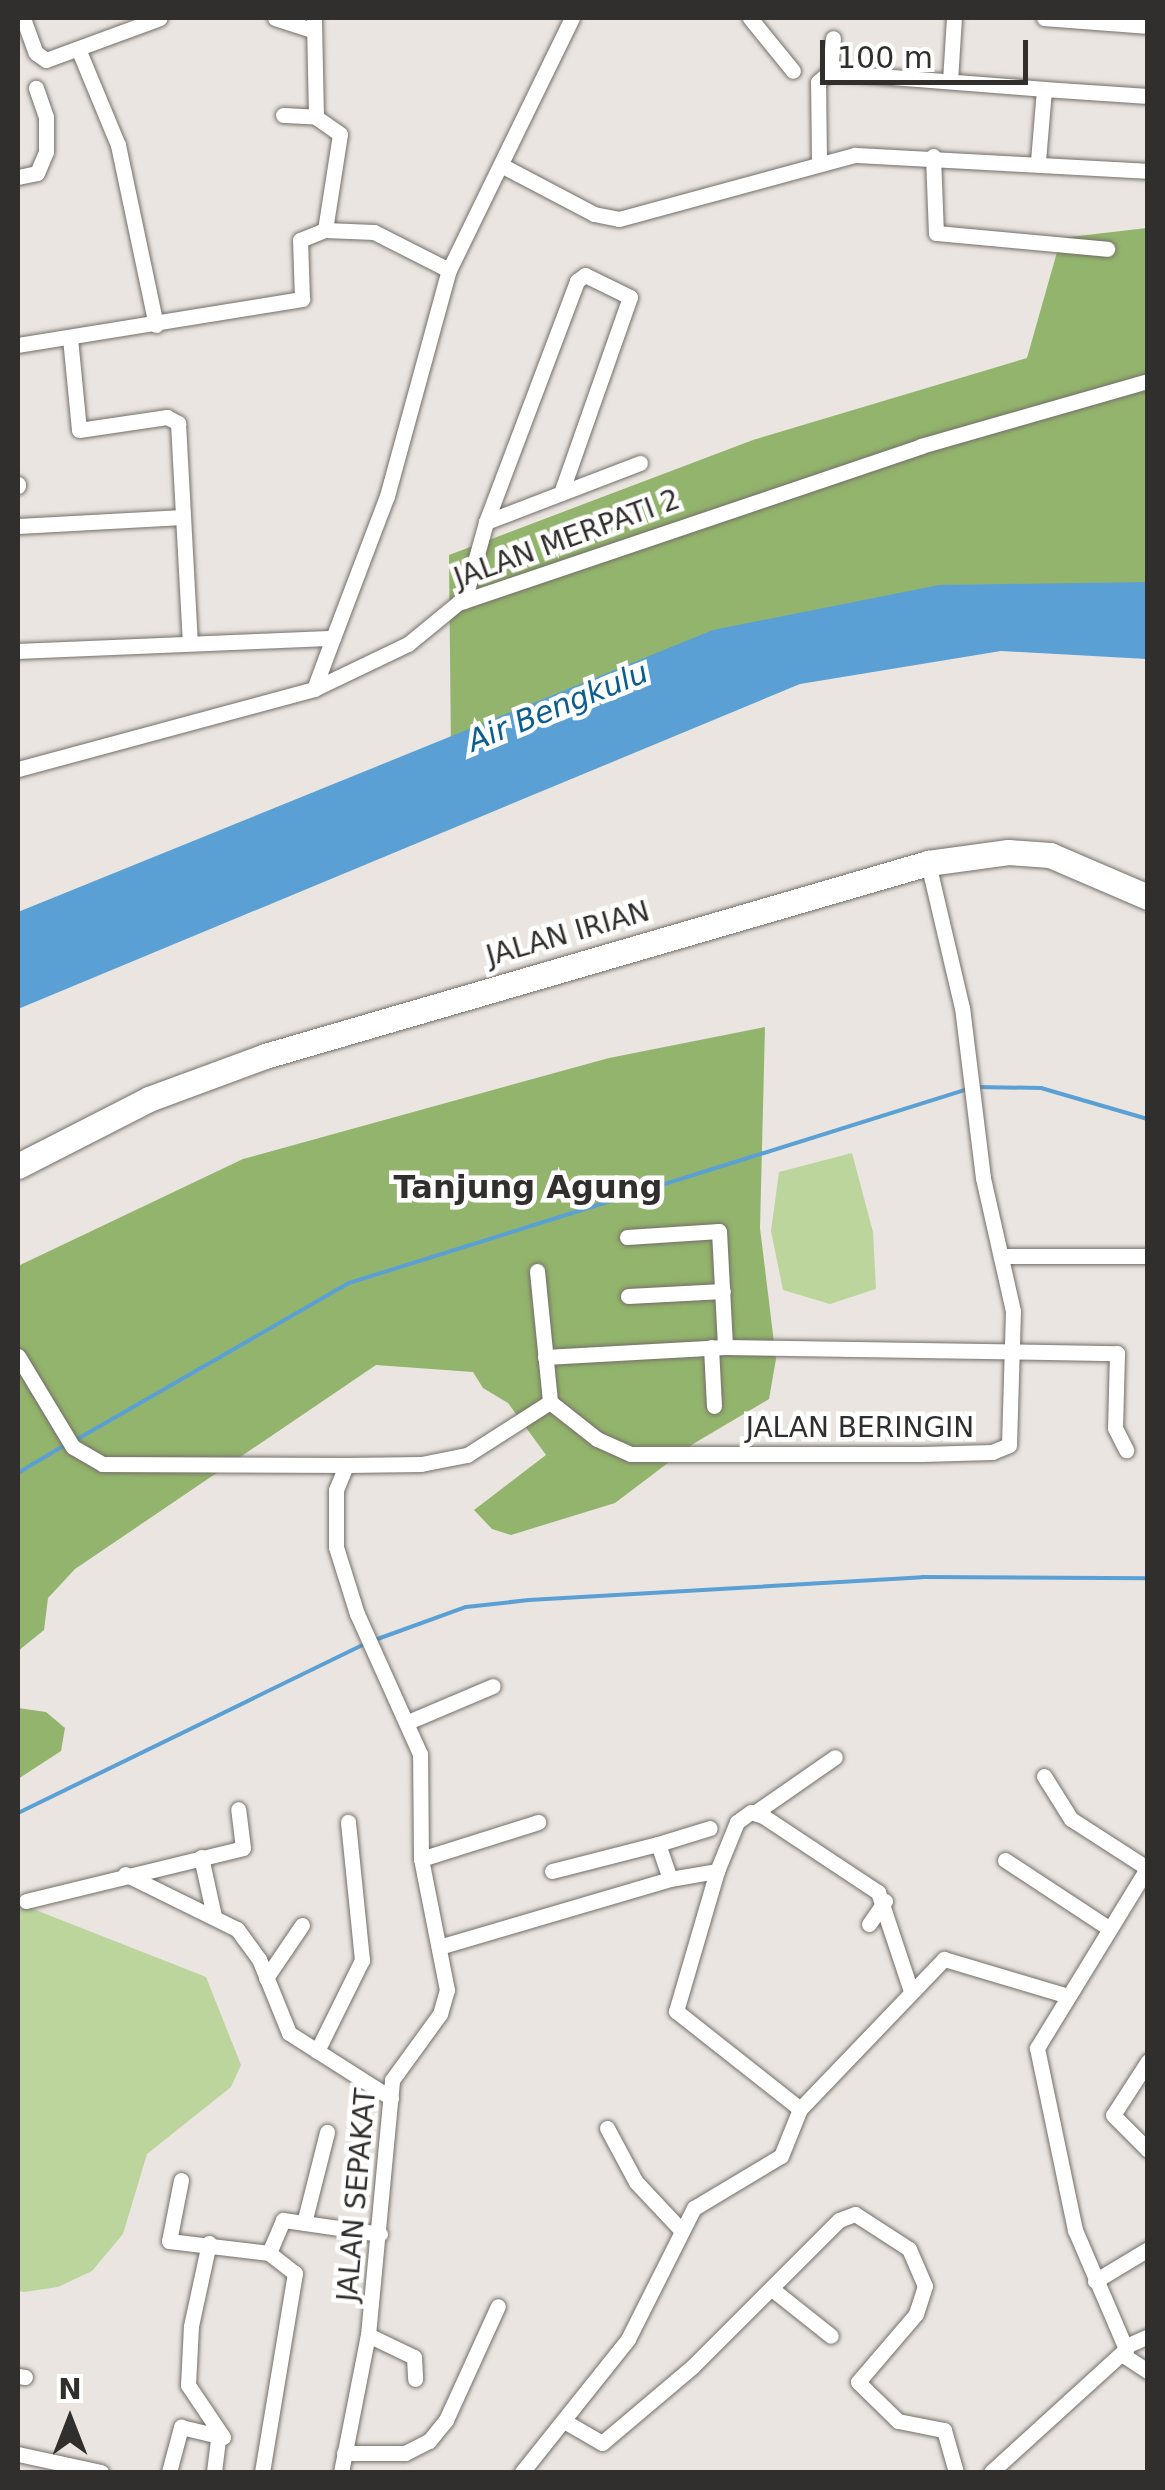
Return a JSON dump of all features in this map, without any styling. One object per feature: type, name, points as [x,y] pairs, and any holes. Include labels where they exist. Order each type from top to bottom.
[{"type":"main road","name":"JALAN IRIAN","points":[[18,1166],[149,1099],[265,1056],[928,864],[1008,852],[1050,855],[1148,897]]},
{"type":"street","points":[[22,18],[40,58],[79,51],[160,18]]},
{"type":"street","points":[[275,18],[314,24],[316,117]]},
{"type":"street","points":[[314,689],[386,496],[449,270],[572,18]]},
{"type":"street","points":[[750,18],[793,71]]},
{"type":"street","points":[[950,81],[954,18]]},
{"type":"street","points":[[1044,18],[1148,26]]},
{"type":"street","points":[[830,72],[833,38]]},
{"type":"street","points":[[79,51],[118,145],[156,326]]},
{"type":"street","points":[[819,160],[818,82],[830,72],[1148,96]]},
{"type":"street","points":[[18,177],[38,173],[46,152],[46,117],[36,88]]},
{"type":"street","points":[[1038,161],[1044,88]]},
{"type":"street","points":[[282,115],[316,117],[340,134],[325,230]]},
{"type":"street","points":[[501,165],[594,214],[619,220],[819,160],[933,156],[1148,171]]},
{"type":"street","points":[[933,156],[936,233],[1107,249]]},
{"type":"street","points":[[18,345],[156,326],[302,299],[300,240],[325,230],[374,232],[449,270]]},
{"type":"street","points":[[464,601],[486,522],[576,281],[585,275],[630,297],[561,493]]},
{"type":"street","points":[[70,338],[78,430],[176,420],[190,642]]},
{"type":"street","name":"JALAN MERPATI 2","points":[[18,769],[314,689],[397,651],[464,601],[921,446],[1148,381]]},
{"type":"street","points":[[486,522],[640,464]]},
{"type":"street","points":[[18,526],[183,517]]},
{"type":"street","points":[[18,651],[333,638]]},
{"type":"street","name":"JALAN BERINGIN","points":[[550,1402],[597,1439],[631,1454],[992,1452],[1011,1442],[1015,1352],[1002,1256],[969,1088],[962,1008],[928,864]]},
{"type":"street","points":[[627,1237],[719,1231],[723,1291],[714,1406]]},
{"type":"street","points":[[1002,1256],[1148,1256]]},
{"type":"street","points":[[18,1356],[73,1447],[92,1461],[120,1467],[421,1464],[468,1455],[550,1402],[537,1271]]},
{"type":"street","points":[[628,1296],[723,1291]]},
{"type":"street","points":[[545,1357],[718,1347],[1117,1354],[1115,1428],[1126,1450]]},
{"type":"street","name":"JALAN SEPAKAT","points":[[342,2472],[368,2335],[390,2098],[399,2063],[446,2002],[421,1859],[422,1768],[408,1722],[358,1614],[333,1520],[346,1464]]},
{"type":"street","points":[[408,1722],[493,1686]]},
{"type":"street","points":[[800,2109],[676,2011],[730,1831],[835,1758]]},
{"type":"street","points":[[1044,1776],[1071,1819],[1147,1867],[1106,1927],[1042,2036],[1037,2060],[1065,2196],[1095,2281],[1125,2350],[1148,2371]]},
{"type":"street","points":[[26,1901],[245,1847],[238,1809]]},
{"type":"street","points":[[756,1812],[884,1901],[911,1991]]},
{"type":"street","points":[[317,2051],[362,1960],[348,1822]]},
{"type":"street","points":[[421,1859],[538,1822]]},
{"type":"street","points":[[552,1871],[710,1828]]},
{"type":"street","points":[[658,1844],[670,1879]]},
{"type":"street","points":[[201,1856],[214,1916]]},
{"type":"street","points":[[1005,1860],[1106,1927]]},
{"type":"street","points":[[439,1948],[670,1879],[718,1872]]},
{"type":"street","points":[[125,1874],[214,1916],[246,1938],[286,2029],[390,2098]]},
{"type":"street","points":[[869,1924],[884,1901]]},
{"type":"street","points":[[266,1978],[302,1925]]},
{"type":"street","points":[[529,2470],[638,2324],[680,2230],[708,2195],[781,2156],[800,2109],[911,1991],[948,1959],[1065,1996]]},
{"type":"street","points":[[1148,2061],[1113,2119],[1148,2150]]},
{"type":"street","points":[[606,2128],[636,2182],[680,2230]]},
{"type":"street","points":[[304,2223],[327,2132]]},
{"type":"street","points":[[181,2180],[168,2240],[269,2253],[295,2273],[262,2472]]},
{"type":"street","points":[[564,2421],[602,2443],[850,2214],[905,2245],[922,2273],[922,2302],[858,2382],[902,2423],[944,2430],[956,2472]]},
{"type":"street","points":[[269,2253],[280,2222],[380,2234]]},
{"type":"street","points":[[209,2243],[189,2338],[188,2385],[223,2435],[218,2440],[214,2472]]},
{"type":"street","points":[[1095,2281],[1148,2250]]},
{"type":"street","points":[[772,2288],[831,2336]]},
{"type":"street","points":[[344,2453],[405,2454],[429,2441],[446,2420],[498,2306]]},
{"type":"street","points":[[368,2335],[414,2357],[415,2380]]},
{"type":"street","points":[[991,2472],[1125,2350],[1148,2336]]},
{"type":"street","points":[[169,2472],[182,2427],[218,2440]]},
{"type":"street","points":[[18,2454],[101,2472]]},
{"type":"green space","points":[[1147,228],[1147,601],[451,754],[449,555],[753,440],[1027,358],[1061,238]]},
{"type":"green space","points":[[765,1027],[760,1228],[776,1359],[769,1399],[693,1444],[615,1503],[511,1535],[492,1529],[474,1510],[546,1455],[508,1403],[483,1388],[473,1372],[376,1365],[75,1569],[48,1598],[44,1630],[18,1651],[18,1266],[243,1159],[609,1058]]},
{"type":"green space","points":[[852,1153],[873,1232],[876,1289],[830,1304],[783,1290],[771,1231],[779,1172]]},
{"type":"green space","points":[[18,1708],[46,1712],[65,1728],[61,1751],[18,1779]]},
{"type":"green space","points":[[18,1903],[206,1977],[241,2065],[231,2087],[147,2154],[123,2234],[92,2271],[58,2287],[24,2292],[18,2291]]},
{"type":"water","name":"Air Bengkulu","points":[[1147,582],[1147,659],[1001,651],[800,684],[18,1009],[18,912],[713,630],[939,585]]},
{"type":"waterway","points":[[977,1087],[1041,1088],[1148,1119]]},
{"type":"waterway","points":[[74,1441],[349,1283],[968,1089]]},
{"type":"waterway","points":[[18,1473],[65,1445]]},
{"type":"waterway","points":[[372,1641],[466,1607],[529,1600],[922,1577],[1148,1578]]},
{"type":"waterway","points":[[18,1813],[364,1644]]},
{"type":"district","name":"Tanjung Agung","points":[[528,1187]]}]
